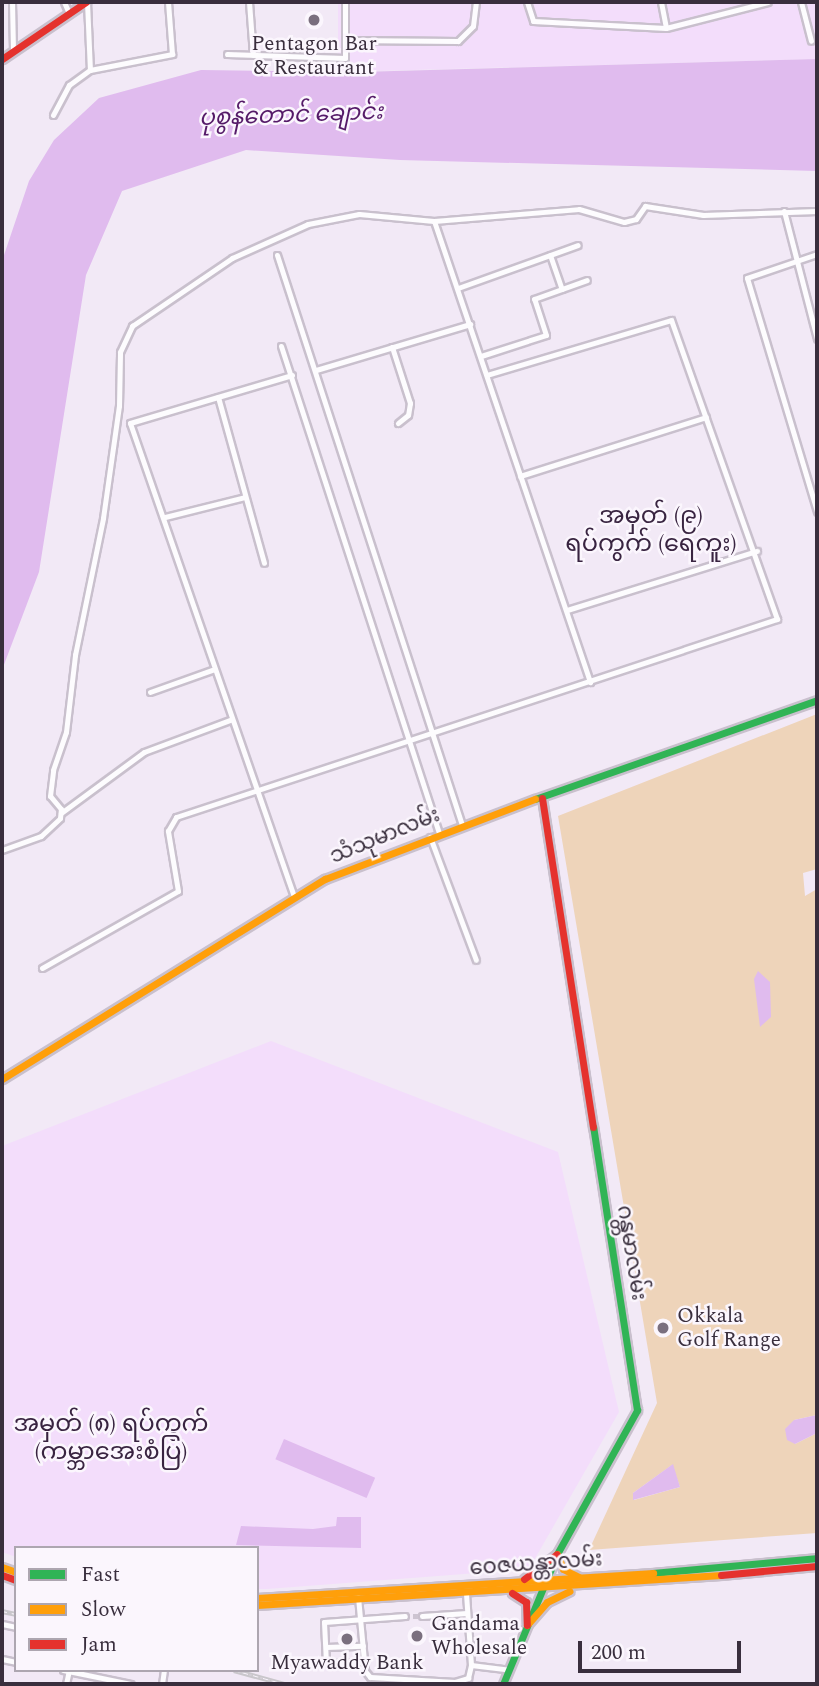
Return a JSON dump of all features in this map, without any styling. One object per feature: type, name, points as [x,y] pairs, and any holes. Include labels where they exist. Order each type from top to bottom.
[{"type":"main road","points":[[2,59],[68,11],[87,2]]},
{"type":"main road","name":"သံသုမာလမ်း","points":[[2,1079],[293,895],[439,833],[817,701]]},
{"type":"main road","name":"ဂန္တမာလမ်း","points":[[503,1684],[557,1554],[637,1410],[542,798]]},
{"type":"main road","points":[[513,1583],[538,1574],[557,1554],[563,1569],[585,1579]]},
{"type":"main road","name":"ဝေဇယန္တာလမ်း","points":[[259,1605],[817,1558]]},
{"type":"main road","name":"ဝေဇယန္တာလမ်း","points":[[259,1598],[466,1594],[579,1588],[817,1566]]},
{"type":"main road","points":[[527,1625],[547,1602],[579,1588]]},
{"type":"main road","points":[[509,1592],[526,1602],[527,1625]]},
{"type":"street","points":[[12,2],[13,51]]},
{"type":"street","points":[[64,2],[68,11]]},
{"type":"street","points":[[87,2],[90,70]]},
{"type":"street","points":[[52,115],[69,85],[90,70],[172,54],[168,2]]},
{"type":"street","points":[[249,2],[253,55]]},
{"type":"street","points":[[227,54],[345,58],[345,2]]},
{"type":"street","points":[[345,40],[458,41],[473,26],[476,2]]},
{"type":"street","points":[[527,2],[533,21],[666,28],[768,2]]},
{"type":"street","points":[[661,2],[666,28]]},
{"type":"street","points":[[802,2],[811,41]]},
{"type":"street","points":[[2,35],[12,35]]},
{"type":"street","points":[[61,813],[50,796],[53,770],[66,732],[75,655],[103,518],[120,406],[120,352],[132,326],[232,258],[308,224],[359,214],[434,221],[579,209],[624,222],[636,219],[645,206],[672,206],[703,215],[817,211]]},
{"type":"street","points":[[784,211],[817,339]]},
{"type":"street","points":[[434,221],[590,682]]},
{"type":"street","points":[[458,288],[578,245]]},
{"type":"street","points":[[817,254],[747,278],[814,488],[817,512]]},
{"type":"street","points":[[277,255],[462,825]]},
{"type":"street","points":[[550,255],[562,289]]},
{"type":"street","points":[[481,356],[546,335],[534,299],[586,280]]},
{"type":"street","points":[[42,968],[178,891],[169,831],[172,820],[255,790],[777,619],[757,551],[671,320],[487,375]]},
{"type":"street","points":[[316,370],[470,324]]},
{"type":"street","points":[[281,346],[412,740],[439,833]]},
{"type":"street","points":[[392,347],[410,403],[408,415],[398,423]]},
{"type":"street","points":[[292,375],[130,423],[165,517],[212,670],[293,895]]},
{"type":"street","points":[[218,397],[264,563]]},
{"type":"street","points":[[520,475],[706,417]]},
{"type":"street","points":[[165,517],[245,497]]},
{"type":"street","points":[[567,610],[757,551]]},
{"type":"street","points":[[150,692],[212,670]]},
{"type":"street","points":[[2,850],[41,835],[61,813],[144,752],[230,720]]},
{"type":"street","points":[[430,837],[476,960]]},
{"type":"street","points":[[358,1597],[364,1662],[370,1677],[455,1682],[468,1678],[471,1665],[466,1594]]},
{"type":"street","points":[[422,1616],[467,1613]]},
{"type":"street","points":[[364,1662],[326,1663],[324,1622],[405,1616]]},
{"type":"street","points":[[326,1647],[363,1646]]},
{"type":"street","points":[[471,1665],[509,1670]]},
{"type":"street","points":[[72,1672],[131,1684]]},
{"type":"shaded area","points":[[338,2],[817,2],[817,59],[338,72]]},
{"type":"shaded area","points":[[817,714],[817,869],[803,873],[805,896],[817,889],[817,1415],[794,1420],[795,1444],[817,1433],[817,1533],[589,1550],[657,1403],[558,816]],"holes":[[[672,1465],[680,1487],[634,1500],[633,1493]]]},
{"type":"shaded area","points":[[271,1041],[558,1152],[619,1412],[529,1569],[259,1589],[259,1546],[14,1546],[14,1556],[2,1552],[2,1146]]},
{"type":"water","name":"ပုစွန်တောင် ချောင်း","points":[[817,59],[817,171],[400,160],[246,150],[122,191],[86,275],[39,572],[2,670],[2,261],[29,181],[54,140],[99,98],[201,70],[359,72]]},
{"type":"water","points":[[758,971],[770,982],[771,1017],[760,1027],[754,979]]},
{"type":"water","points":[[817,1415],[817,1433],[795,1444],[787,1440],[785,1429],[794,1420]]},
{"type":"water","points":[[284,1439],[375,1478],[367,1498],[275,1459]]},
{"type":"water","points":[[673,1464],[680,1487],[633,1500],[633,1493]]},
{"type":"water","points":[[337,1517],[361,1517],[361,1548],[236,1545],[241,1526],[313,1529],[336,1526]]},
{"type":"tunnel","points":[[405,1616],[422,1616]]},
{"type":"railway","points":[[2,1611],[14,1614]]},
{"type":"railway","points":[[241,1672],[285,1684]]},
{"type":"traffic: fast","points":[[535,799],[817,700]]},
{"type":"traffic: fast","points":[[503,1684],[557,1554],[637,1410],[593,1127]]},
{"type":"traffic: fast","points":[[653,1573],[817,1558]]},
{"type":"traffic: slow","points":[[2,1079],[325,879],[535,799]]},
{"type":"traffic: slow","points":[[557,1554],[563,1569],[579,1577]]},
{"type":"traffic: slow","points":[[2,1567],[14,1571]]},
{"type":"traffic: slow","points":[[259,1598],[653,1573]]},
{"type":"traffic: slow","points":[[259,1605],[721,1575]]},
{"type":"traffic: slow","points":[[527,1625],[547,1602],[570,1591]]},
{"type":"traffic: jam","points":[[2,59],[86,2]]},
{"type":"traffic: jam","points":[[542,798],[593,1127]]},
{"type":"traffic: jam","points":[[524,1579],[557,1554]]},
{"type":"traffic: jam","points":[[721,1575],[817,1566]]},
{"type":"traffic: jam","points":[[2,1575],[14,1579]]},
{"type":"traffic: jam","points":[[512,1593],[526,1602],[527,1625]]},
{"type":"place","name":"Pentagon Bar & Restaurant","points":[[314,20]]},
{"type":"place","name":"Okkala Golf Range","points":[[663,1328]]},
{"type":"place","name":"Gandama Wholesale","points":[[417,1636]]},
{"type":"place","name":"Myawaddy Bank","points":[[347,1639]]},
{"type":"district","name":"အမှတ် (၉) ရပ်ကွက် (ရေကူး)","points":[[651,531]]},
{"type":"district","name":"အမှတ် (၈) ရပ်ကွက် (ကမ္ဘာအေးစံပြ)","points":[[111,1439]]}]
